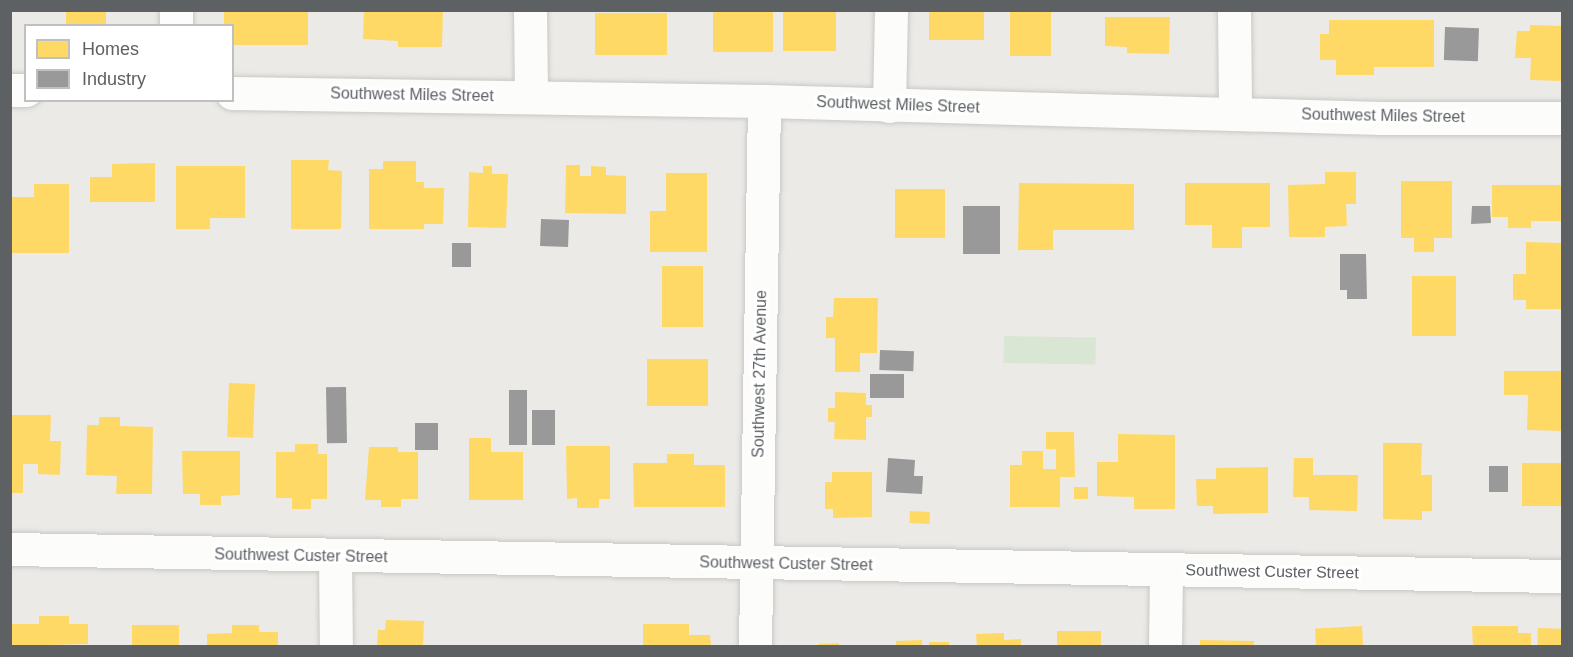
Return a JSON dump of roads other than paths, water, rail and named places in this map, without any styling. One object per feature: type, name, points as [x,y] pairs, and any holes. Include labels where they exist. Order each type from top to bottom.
[{"type":"street","points":[[530,10],[531,97]]},
{"type":"street","points":[[889,106],[891,10]]},
{"type":"street","points":[[1234,10],[1235,113]]},
{"type":"street","name":"Southwest Miles Street","points":[[234,93],[764,101],[889,106],[1563,118]]},
{"type":"street","name":"Southwest 27th Avenue","points":[[755,646],[764,101]]},
{"type":"street","name":"Southwest Custer Street","points":[[10,549],[335,557],[1563,576]]},
{"type":"street","points":[[335,557],[336,646]]},
{"type":"street","points":[[1165,646],[1166,570]]}]
